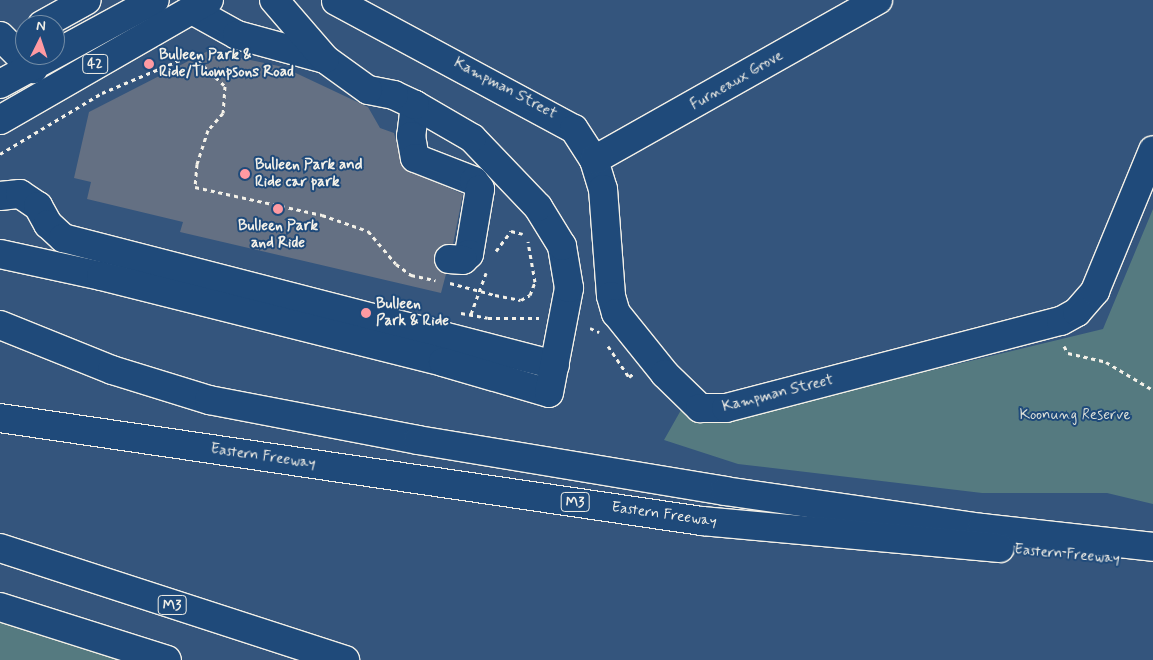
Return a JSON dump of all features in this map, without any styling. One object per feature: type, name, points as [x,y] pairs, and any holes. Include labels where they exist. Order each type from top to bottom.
[{"type":"main road","points":[[60,15],[87,0]]},
{"type":"main road","name":"42","points":[[0,84],[33,69],[154,0]]},
{"type":"main road","points":[[0,254],[101,276],[424,357],[549,393],[569,288],[562,246],[538,206],[504,168],[472,138],[415,105],[394,96],[368,90],[325,59],[274,0]]},
{"type":"main road","name":"Furneaux Grove","points":[[594,160],[878,0]]},
{"type":"main road","name":"Kampman Street","points":[[336,1],[566,122],[583,139],[594,160],[603,189],[611,296],[616,314],[670,380],[700,408],[726,408],[1049,325],[1078,312],[1095,291],[1153,150]]},
{"type":"main road","points":[[200,5],[237,36],[325,59]]},
{"type":"main road","name":"42","points":[[0,120],[200,5]]},
{"type":"main road","points":[[7,38],[33,69]]},
{"type":"main road","points":[[415,105],[410,136],[415,158],[474,181],[480,189],[469,254],[450,271]]},
{"type":"main road","points":[[0,196],[20,194],[38,206],[48,224],[63,238],[555,365]]},
{"type":"main road","points":[[0,325],[112,370],[209,400],[734,492],[982,528],[1153,547]]},
{"type":"main road","name":"Eastern Freeway","points":[[0,418],[702,521],[1153,561]]},
{"type":"main road","name":"M3","points":[[0,548],[345,660]]},
{"type":"main road","points":[[0,607],[166,660]]},
{"type":"path","points":[[0,154],[102,93],[192,55],[225,86],[224,113],[208,130],[197,164],[195,187],[322,215],[368,231],[396,264],[412,275],[450,271],[495,294],[520,300],[530,295],[535,282],[534,259],[522,232],[511,231],[492,260]]},
{"type":"path","points":[[488,268],[470,314],[488,318],[547,318]]},
{"type":"path","points":[[1049,325],[1068,352],[1106,362],[1153,390]]},
{"type":"path","points":[[590,328],[598,332],[630,377]]},
{"type":"green space","name":"Koonung Reserve","points":[[1153,209],[1153,504],[1107,493],[982,493],[738,464],[664,440],[681,410],[691,417],[725,420],[1103,329]]},
{"type":"green space","points":[[0,601],[161,660],[0,660]]},
{"type":"building","name":"Bulleen Park and Ride car park","points":[[208,51],[283,67],[368,107],[380,128],[394,133],[403,168],[463,194],[453,244],[442,245],[434,257],[435,266],[446,274],[441,293],[180,232],[183,222],[87,199],[91,182],[74,178],[89,112]]},
{"type":"place","name":"Bulleen Park & Ride/Thompsons Road","points":[[149,64]]},
{"type":"place","name":"Bulleen Park and Ride car park","points":[[245,174]]},
{"type":"place","name":"Bulleen Park and Ride","points":[[278,209]]},
{"type":"place","name":"Bulleen Park & Ride","points":[[366,313]]}]
